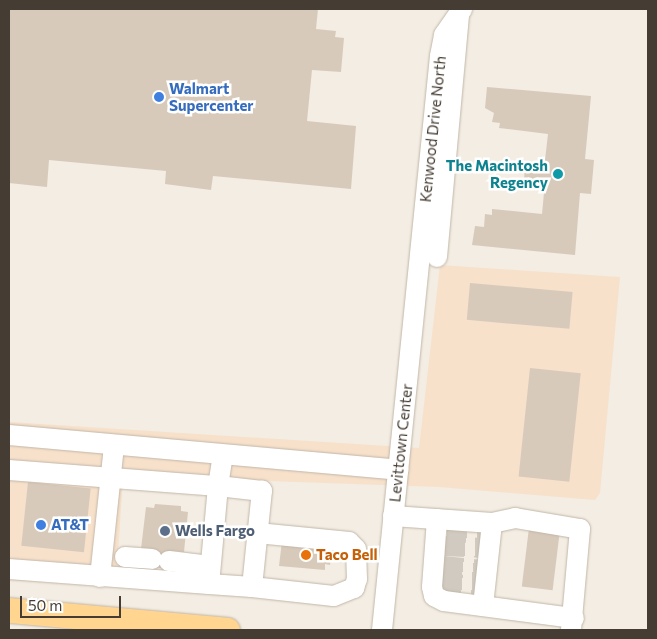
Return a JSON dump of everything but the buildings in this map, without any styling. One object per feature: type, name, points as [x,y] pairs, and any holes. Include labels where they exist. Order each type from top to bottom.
[{"type":"main road","points":[[9,610],[227,630]]},
{"type":"street","name":"Kenwood Drive North","points":[[429,256],[440,56],[444,35],[460,11]]},
{"type":"street","name":"Levittown Center","points":[[382,630],[398,470],[429,256]]},
{"type":"street","points":[[9,435],[114,446],[398,470]]},
{"type":"street","points":[[100,577],[109,478],[114,446]]},
{"type":"street","points":[[209,575],[223,455]]},
{"type":"street","points":[[9,470],[262,491],[252,588]]},
{"type":"street","points":[[394,516],[440,534],[487,538],[515,518],[580,529],[573,624],[483,584],[444,601],[434,596],[438,574],[440,534]]},
{"type":"street","points":[[125,557],[164,560],[252,588],[334,596],[354,588],[358,579],[356,549],[348,542],[258,532]]},
{"type":"street","points":[[483,584],[487,538]]},
{"type":"street","points":[[9,569],[100,577],[209,575]]},
{"type":"shaded area","points":[[440,265],[620,277],[600,493],[595,500],[439,487],[123,476],[116,586],[9,580],[9,422],[419,448]]},
{"type":"tunnel","points":[[447,531],[482,534]]},
{"type":"tunnel","points":[[445,546],[481,548]]},
{"type":"tunnel","points":[[443,566],[479,570]]},
{"type":"tunnel","points":[[442,583],[478,586]]},
{"type":"place","name":"Walmart Supercenter","points":[[159,97]]},
{"type":"place","name":"The Macintosh Regency","points":[[558,174]]},
{"type":"place","name":"AT&T","points":[[41,525]]},
{"type":"place","name":"Wells Fargo","points":[[165,531]]},
{"type":"place","name":"Taco Bell","points":[[306,555]]}]
